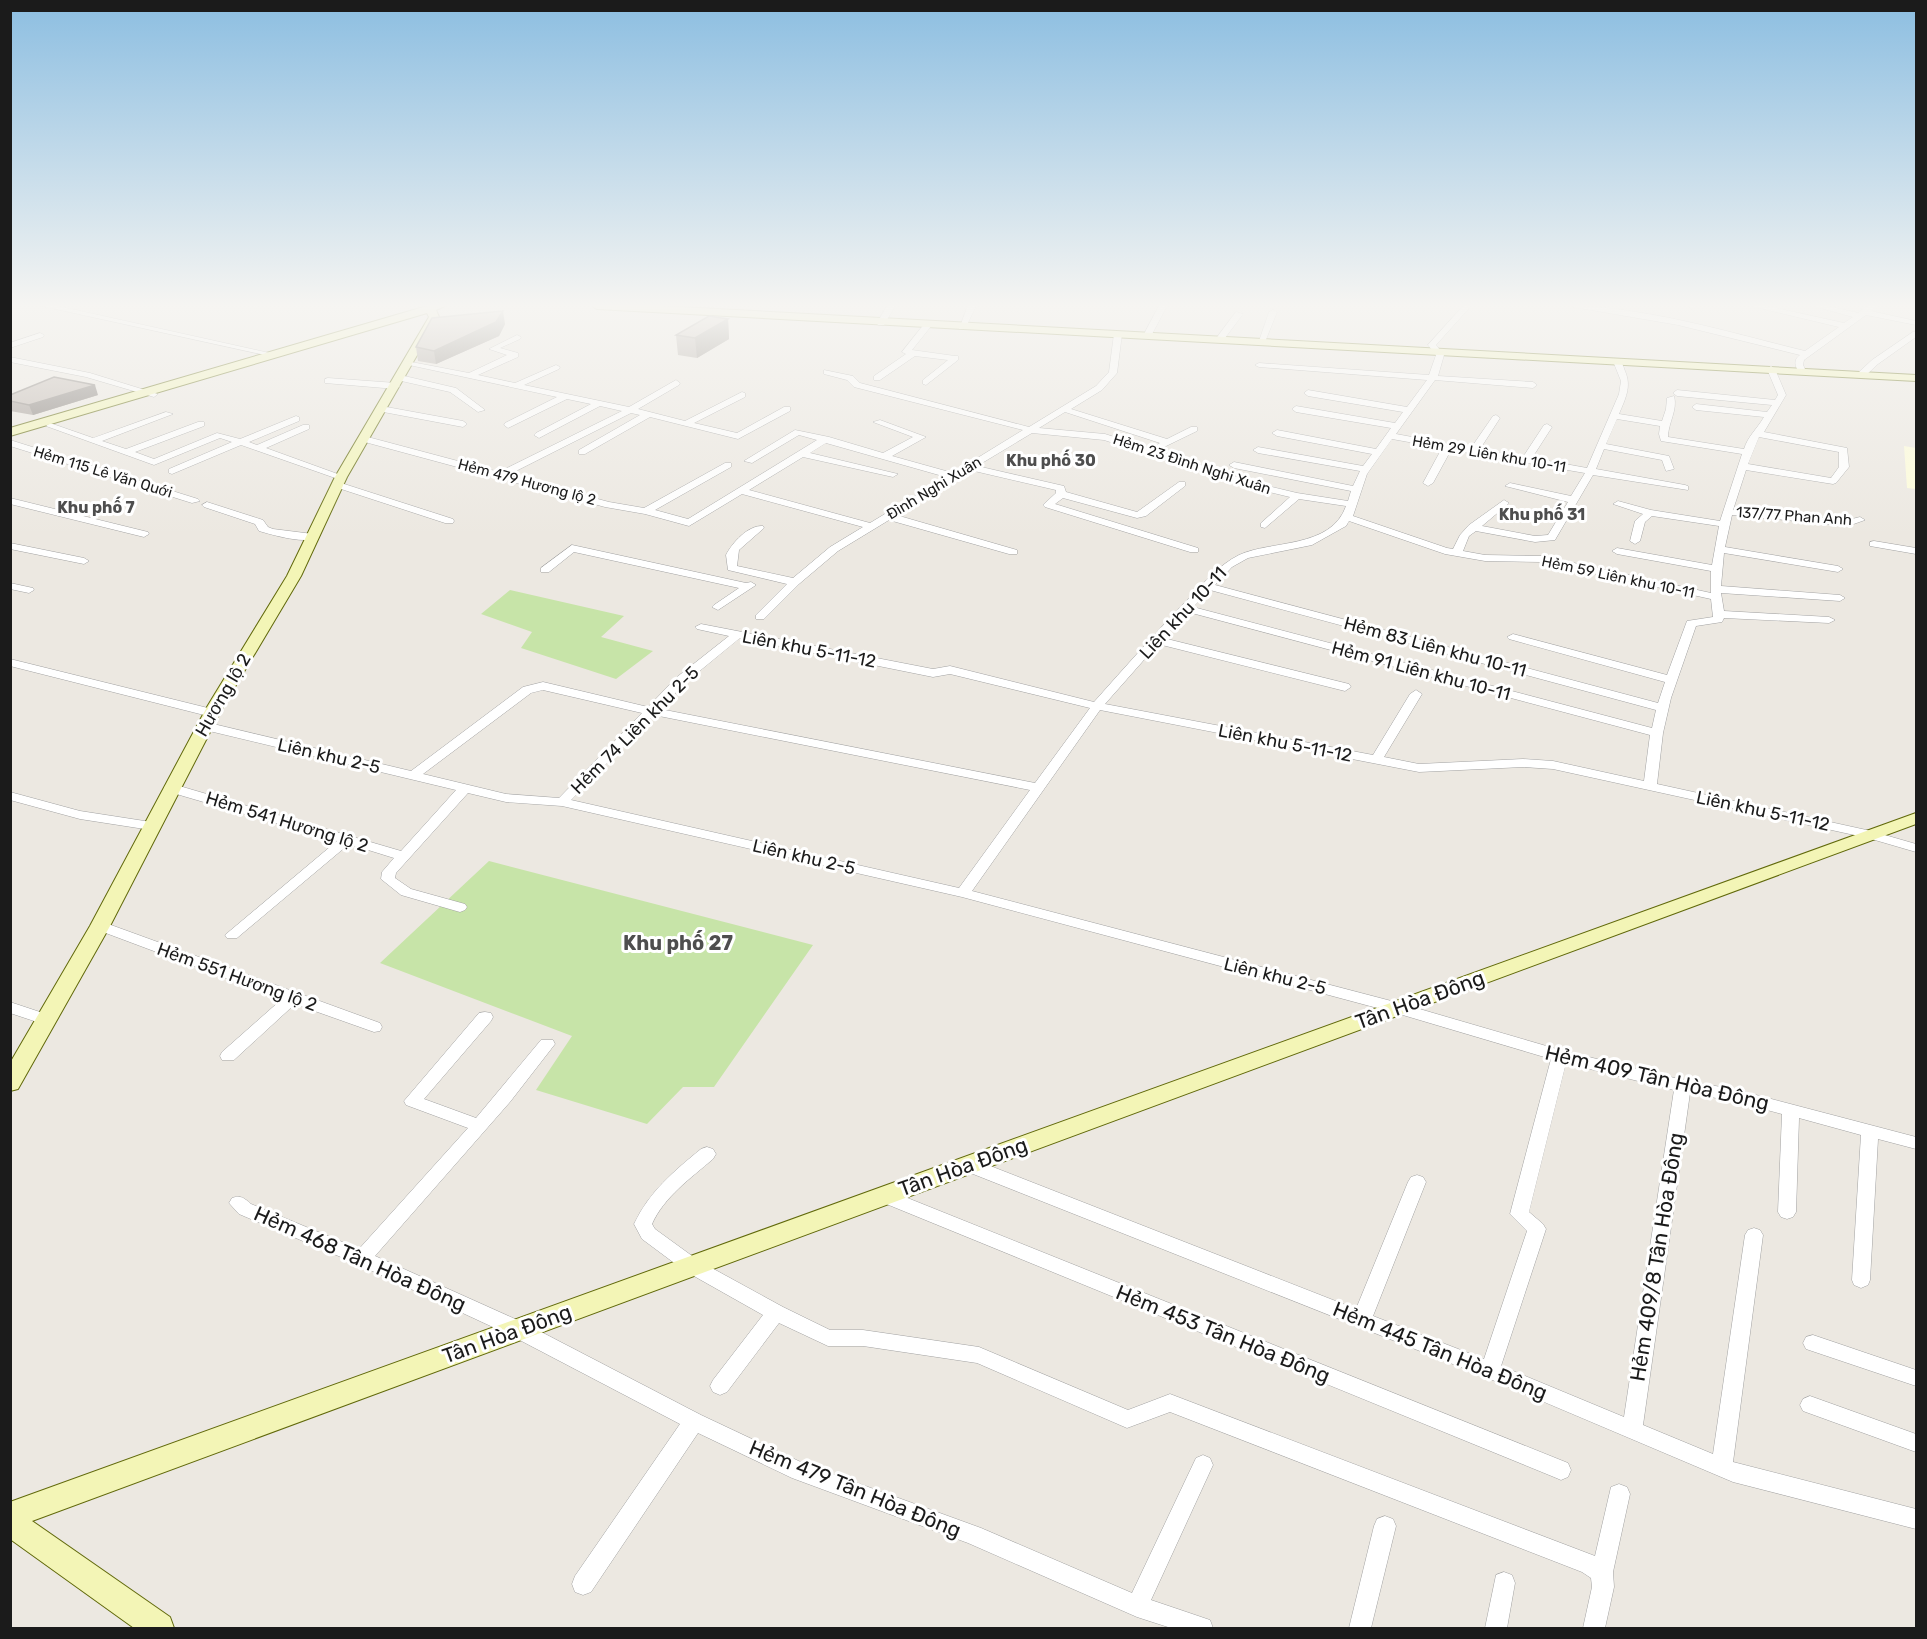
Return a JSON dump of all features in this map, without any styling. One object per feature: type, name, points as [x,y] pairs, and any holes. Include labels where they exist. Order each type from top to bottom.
[{"type":"main road","points":[[10,438],[180,382]]},
{"type":"main road","points":[[10,432],[183,382]]},
{"type":"main road","name":"Hương lộ 2","points":[[10,1083],[100,926],[208,720],[294,576],[339,481],[398,382]]},
{"type":"main road","name":"Tân Hòa Đông","points":[[10,1516],[1917,818]]},
{"type":"main road","points":[[10,1522],[159,1629]]},
{"type":"street","points":[[115,382],[150,392]]},
{"type":"street","points":[[401,382],[453,390],[481,410]]},
{"type":"street","points":[[499,382],[649,414],[736,436],[740,436],[787,409]]},
{"type":"street","points":[[515,386],[523,382]]},
{"type":"street","name":"Hẻm 23 Đình Nghi Xuân","points":[[854,382],[868,388],[1032,430],[1106,437],[1256,486],[1297,496],[1351,504]]},
{"type":"street","name":"Đình Nghi Xuân","points":[[760,617],[795,582],[834,549],[1032,430],[1105,382]]},
{"type":"street","points":[[1347,517],[1366,468],[1429,382]]},
{"type":"street","points":[[1502,382],[1533,385]]},
{"type":"street","points":[[1473,527],[1535,539],[1551,538],[1590,472],[1623,394],[1625,382]]},
{"type":"street","points":[[1650,786],[1657,733],[1663,708],[1691,623],[1718,620],[1715,593],[1723,524],[1752,438],[1757,434],[1782,395],[1777,382]]},
{"type":"street","points":[[499,476],[630,410],[675,383]]},
{"type":"street","points":[[1308,393],[1409,410]]},
{"type":"street","points":[[687,423],[741,395]]},
{"type":"street","points":[[1747,452],[1664,439],[1665,424],[1673,407],[1674,395],[1778,403]]},
{"type":"street","points":[[508,425],[566,396]]},
{"type":"street","points":[[539,435],[598,404]]},
{"type":"street","points":[[1696,407],[1770,415]]},
{"type":"street","points":[[1064,409],[1167,442]]},
{"type":"street","points":[[1296,409],[1396,426]]},
{"type":"street","points":[[381,410],[463,424]]},
{"type":"street","points":[[95,440],[169,414]]},
{"type":"street","points":[[582,452],[649,414]]},
{"type":"street","points":[[1614,416],[1665,424]]},
{"type":"street","points":[[1473,452],[1496,418]]},
{"type":"street","points":[[172,471],[296,419]]},
{"type":"street","points":[[877,422],[921,437],[885,456]]},
{"type":"street","points":[[128,452],[201,424]]},
{"type":"street","points":[[50,426],[154,462],[220,435],[449,521]]},
{"type":"street","points":[[258,448],[306,427]]},
{"type":"street","points":[[1526,460],[1547,427]]},
{"type":"street","points":[[1150,452],[1194,429]]},
{"type":"street","points":[[750,460],[798,432],[953,476]]},
{"type":"street","points":[[1277,434],[1377,452]]},
{"type":"street","points":[[1742,466],[1833,481],[1844,467],[1844,450],[1757,434]]},
{"type":"street","name":"Hẻm 29 Liên khu 10-11","points":[[1389,436],[1685,488]]},
{"type":"street","name":"Hẻm 479 Hương lộ 2","points":[[364,439],[609,505],[646,511],[689,523],[741,490]]},
{"type":"street","points":[[741,490],[826,439]]},
{"type":"street","name":"Hẻm 115 Lê Văn Quới","points":[[10,443],[195,501]]},
{"type":"street","points":[[1428,483],[1447,447]]},
{"type":"street","points":[[1601,447],[1666,458],[1670,469]]},
{"type":"street","points":[[1258,450],[1366,468]]},
{"type":"street","points":[[802,454],[893,474]]},
{"type":"street","points":[[646,511],[728,465]]},
{"type":"street","points":[[1234,465],[1356,489]]},
{"type":"street","points":[[969,467],[1062,488],[1061,494],[1048,505],[1194,550]]},
{"type":"street","points":[[1061,494],[1129,514],[1142,514],[1182,484]]},
{"type":"street","points":[[1510,486],[1574,500]]},
{"type":"street","points":[[741,490],[871,526]]},
{"type":"street","points":[[1265,525],[1297,496]]},
{"type":"street","points":[[10,501],[144,534]]},
{"type":"street","points":[[1457,553],[1465,535],[1504,503]]},
{"type":"street","points":[[1618,504],[1650,513],[1723,524]]},
{"type":"street","points":[[207,505],[258,522],[262,524],[263,529],[271,532],[313,537]]},
{"type":"street","name":"137/77 Phan Anh","points":[[1728,512],[1848,523],[1860,520]]},
{"type":"street","points":[[1635,541],[1640,521],[1650,513]]},
{"type":"street","points":[[888,516],[1013,552]]},
{"type":"street","name":"Hẻm 59 Liên khu 10-11","points":[[1347,517],[1457,553],[1485,558],[1542,559],[1715,593],[1840,598]]},
{"type":"street","name":"Liên khu 10-11","points":[[963,893],[1097,706],[1228,565],[1245,556],[1308,543],[1342,524],[1347,517]]},
{"type":"street","points":[[759,528],[730,554],[732,568],[795,582]]},
{"type":"street","points":[[1874,543],[1917,551]]},
{"type":"street","points":[[11,546],[84,561]]},
{"type":"street","points":[[546,570],[572,548],[749,587]]},
{"type":"street","points":[[1720,549],[1838,569]]},
{"type":"street","points":[[1617,550],[1718,569]]},
{"type":"street","points":[[718,607],[749,587],[762,573]]},
{"type":"street","points":[[10,586],[29,590]]},
{"type":"street","name":"Hẻm 83 Liên khu 10-11","points":[[1207,586],[1663,708]]},
{"type":"street","name":"Hẻm 91 Liên khu 10-11","points":[[1186,608],[1466,681],[1486,690],[1657,733]]},
{"type":"street","points":[[1718,614],[1829,620]]},
{"type":"street","name":"Liên khu 5-11-12","points":[[701,627],[933,673],[950,670],[1097,706],[1419,768],[1523,763],[1553,765],[1871,835],[1917,848]]},
{"type":"street","name":"Hẻm 74 Liên khu 2-5","points":[[562,802],[681,680],[737,635]]},
{"type":"street","points":[[1513,637],[1672,680]]},
{"type":"street","points":[[1156,640],[1345,687]]},
{"type":"street","name":"Liên khu 2-5","points":[[10,662],[208,720],[413,776],[506,798],[562,802],[963,893],[1399,1008]]},
{"type":"street","points":[[413,776],[527,690],[543,686],[651,711],[1037,788]]},
{"type":"street","points":[[1376,760],[1416,694]]},
{"type":"street","name":"Hẻm 541 Hương lộ 2","points":[[171,788],[404,856]]},
{"type":"street","points":[[460,907],[406,892],[388,879],[389,872],[465,788]]},
{"type":"street","points":[[10,796],[77,815],[151,826]]},
{"type":"street","points":[[232,935],[346,840]]},
{"type":"street","name":"Hẻm 551 Hương lộ 2","points":[[100,926],[374,1028]]},
{"type":"street","points":[[228,1056],[293,997]]},
{"type":"street","points":[[10,1007],[46,1020]]},
{"type":"street","name":"Hẻm 409 Tân Hòa Đông","points":[[1399,1008],[1560,1056],[1683,1086],[1737,1095],[1917,1143]]},
{"type":"street","points":[[478,1125],[412,1101],[485,1017]]},
{"type":"street","points":[[362,1258],[504,1098],[547,1044]]},
{"type":"street","points":[[1490,1370],[1537,1229],[1519,1214],[1560,1056]]},
{"type":"street","name":"Hẻm 409/8 Tân Hòa Đông","points":[[1632,1429],[1683,1086]]},
{"type":"street","points":[[1787,1212],[1791,1110]]},
{"type":"street","points":[[1861,1280],[1870,1131]]},
{"type":"street","points":[[706,1154],[646,1214],[642,1224],[648,1234],[692,1266],[776,1313],[828,1338],[863,1338],[979,1356],[1127,1419],[1170,1403],[1589,1564],[1602,1572]]},
{"type":"street","name":"Hẻm 445 Tân Hòa Đông","points":[[969,1165],[1490,1370],[1733,1472],[1917,1519]]},
{"type":"street","points":[[1362,1319],[1417,1182]]},
{"type":"street","name":"Hẻm 453 Tân Hòa Đông","points":[[885,1196],[1561,1470]]},
{"type":"street","name":"Hẻm 468 Tân Hòa Đông","points":[[238,1203],[245,1209],[362,1258],[517,1329]]},
{"type":"street","points":[[1722,1466],[1754,1235]]},
{"type":"street","points":[[720,1386],[776,1313]]},
{"type":"street","name":"Hẻm 479 Tân Hòa Đông","points":[[517,1329],[694,1421],[800,1471],[973,1535],[1137,1605],[1202,1629]]},
{"type":"street","points":[[1813,1343],[1917,1378]]},
{"type":"street","points":[[1810,1405],[1917,1443]]},
{"type":"street","points":[[583,1584],[694,1421]]},
{"type":"street","points":[[1137,1605],[1203,1465]]},
{"type":"street","points":[[1594,1629],[1603,1587],[1602,1572],[1619,1494]]},
{"type":"street","points":[[1360,1629],[1385,1526]]},
{"type":"street","points":[[1496,1629],[1504,1583]]},
{"type":"shaded area","points":[[1904,446],[1916,448],[1916,489],[1907,488]]},
{"type":"green space","points":[[510,590],[624,616],[601,637],[653,651],[616,679],[521,648],[532,632],[481,614]]},
{"type":"green space","points":[[489,861],[813,945],[714,1087],[683,1087],[647,1124],[536,1090],[572,1036],[380,963]]},
{"type":"building","points":[[41,382],[82,382],[95,385],[29,405],[10,401],[10,395]]},
{"type":"district","name":"Khu phố 30","points":[[1051,460]]},
{"type":"district","name":"Khu phố 7","points":[[96,507]]},
{"type":"district","name":"Khu phố 31","points":[[1542,514]]},
{"type":"district","name":"Khu phố 27","points":[[678,943]]}]
